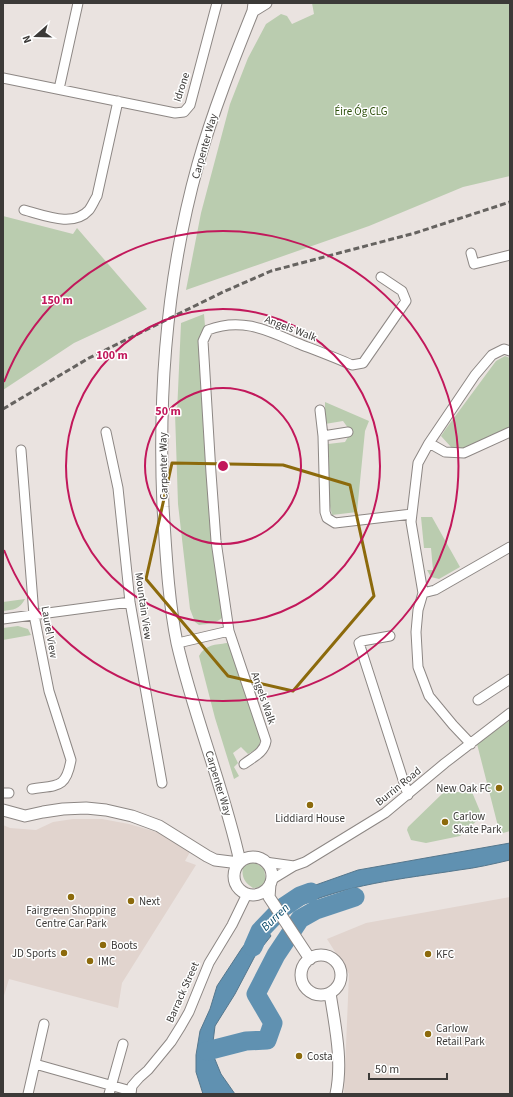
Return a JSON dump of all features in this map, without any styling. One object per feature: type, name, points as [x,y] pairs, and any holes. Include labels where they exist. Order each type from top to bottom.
[{"type":"street","points":[[59,89],[78,3]]},
{"type":"street","name":"Idrone","points":[[3,78],[175,113],[184,112],[190,105],[217,3]]},
{"type":"street","name":"Carpenter Way","points":[[240,862],[233,829],[189,688],[178,643],[171,606],[167,570],[161,459],[163,398],[171,303],[179,249],[198,164],[225,82],[253,7],[266,3]]},
{"type":"street","points":[[24,210],[66,220],[81,216],[89,210],[97,196],[118,101]]},
{"type":"street","points":[[471,253],[474,264],[510,255]]},
{"type":"street","name":"Angels Walk","points":[[244,764],[265,747],[266,741],[229,631],[216,541],[203,341],[208,330],[220,325],[239,324],[260,328],[352,365],[362,363],[406,301],[402,291],[381,277]]},
{"type":"street","points":[[471,744],[448,720],[430,696],[418,667],[416,632],[418,610],[423,593],[411,522],[418,463],[429,443],[475,375],[492,355],[504,350],[510,352]]},
{"type":"street","points":[[320,410],[323,436],[325,512],[327,518],[335,522],[412,514]]},
{"type":"street","name":"Mountain View","points":[[106,432],[118,488],[130,602],[162,783]]},
{"type":"street","points":[[323,436],[348,432]]},
{"type":"street","points":[[429,443],[446,452],[464,453],[510,432]]},
{"type":"street","name":"Laurel View","points":[[21,450],[34,615],[49,691],[71,760],[66,780],[59,785],[32,789]]},
{"type":"street","points":[[423,593],[435,590],[510,547]]},
{"type":"street","points":[[3,619],[130,602]]},
{"type":"street","points":[[178,643],[229,631]]},
{"type":"street","points":[[390,636],[362,641],[359,643],[408,796]]},
{"type":"street","points":[[478,700],[510,679]]},
{"type":"street","name":"Burrin Road","points":[[270,882],[294,866],[305,862],[361,829],[385,813],[510,713]]},
{"type":"street","points":[[3,810],[25,816],[63,809],[86,808],[106,810],[132,816],[159,826],[215,860],[235,881],[241,891],[258,895],[307,955]]},
{"type":"street","name":"Carpenter Way","points":[[233,829],[252,858]]},
{"type":"street","points":[[215,860],[240,862],[252,858],[260,859],[265,862],[294,866]]},
{"type":"street","points":[[235,881],[235,869],[240,862]]},
{"type":"street","points":[[258,895],[265,890],[270,882],[271,872],[265,862]]},
{"type":"street","name":"Barrack Street","points":[[131,1093],[132,1086],[148,1070],[181,1026],[189,1012],[209,963],[232,925],[258,895]]},
{"type":"street","points":[[307,955],[322,955],[333,959],[338,964],[340,969],[340,980],[338,985],[330,993],[323,995],[317,994],[306,988],[301,976],[307,955]]},
{"type":"street","points":[[330,993],[339,1065],[336,1094]]},
{"type":"street","points":[[28,1094],[44,1024]]},
{"type":"street","points":[[110,1089],[123,1044]]},
{"type":"street","points":[[35,1064],[110,1089],[131,1093]]},
{"type":"highlighted area","points":[[172,463],[283,465],[350,485],[374,596],[293,691],[228,676],[146,579]]},
{"type":"shaded area","points":[[73,819],[102,819],[129,824],[160,833],[190,852],[185,861],[196,865],[122,983],[118,1008],[9,979],[3,999],[3,825],[10,828],[36,830],[53,822]]},
{"type":"shaded area","name":"Carlow Retail Park","points":[[510,897],[510,1094],[344,1094],[349,974],[327,939],[366,923]]},
{"type":"green space","name":"Éire Óg CLG","points":[[312,3],[510,3],[510,176],[463,187],[369,226],[186,290],[201,213],[230,104],[248,58],[266,24],[281,14],[287,16],[292,24],[314,14]]},
{"type":"green space","points":[[3,216],[73,234],[77,228],[147,309],[74,343],[3,390]]},
{"type":"green space","points":[[204,314],[205,326],[200,338],[200,349],[211,540],[223,617],[209,624],[199,625],[195,622],[190,609],[178,504],[175,413],[177,413],[181,323]]},
{"type":"green space","points":[[505,356],[510,358],[510,427],[462,451],[451,447],[441,436],[496,361]]},
{"type":"green space","points":[[325,402],[369,421],[365,431],[357,512],[332,515],[330,506],[326,447],[328,444],[345,442],[351,432],[343,421],[325,424]]},
{"type":"green space","points":[[421,517],[432,517],[460,567],[439,579],[431,577],[427,570],[433,570],[431,548],[424,548]]},
{"type":"green space","points":[[25,599],[21,605],[16,608],[3,611],[3,602]]},
{"type":"green space","points":[[18,626],[28,629],[31,635],[3,640],[3,628]]},
{"type":"green space","points":[[227,643],[229,644],[261,737],[259,746],[248,754],[241,747],[233,753],[238,763],[234,767],[239,776],[234,779],[215,718],[199,656],[208,647]]},
{"type":"green space","name":"New Oak FC","points":[[510,720],[510,831],[500,834],[477,744]]},
{"type":"green space","name":"Carlow Skate Park","points":[[444,792],[472,792],[482,816],[460,836],[426,843],[411,840],[407,830],[408,827]]},
{"type":"green space","points":[[250,863],[256,863],[264,869],[266,881],[261,887],[253,888],[244,879],[243,867]]},
{"type":"water","points":[[510,843],[510,860],[472,868],[353,888],[293,909],[286,898],[293,893],[358,870]]},
{"type":"water","points":[[262,922],[271,936],[255,956],[235,994],[215,1026],[213,1042],[214,1057],[221,1074],[235,1094],[203,1094],[196,1072],[196,1055],[200,1031],[210,1009],[217,986],[242,948]]},
{"type":"waterway","name":"Burren","points":[[253,947],[260,931],[282,908],[300,896],[311,892]]},
{"type":"waterway","points":[[207,1051],[246,1041],[267,1040],[273,1023],[256,994],[276,955],[300,919],[316,910],[355,897]]},
{"type":"railway","points":[[3,409],[89,358],[223,292],[271,271],[415,233],[510,202]]},
{"type":"place","name":"New Oak FC","points":[[499,788]]},
{"type":"place","name":"Liddiard House","points":[[310,805]]},
{"type":"place","name":"Carlow Skate Park","points":[[445,822]]},
{"type":"place","name":"Fairgreen Shopping Centre Car Park","points":[[71,897]]},
{"type":"place","name":"Next","points":[[131,901]]},
{"type":"place","name":"Boots","points":[[103,945]]},
{"type":"place","name":"JD Sports","points":[[64,953]]},
{"type":"place","name":"KFC","points":[[428,954]]},
{"type":"place","name":"IMC","points":[[90,961]]},
{"type":"place","name":"Carlow Retail Park","points":[[428,1034]]},
{"type":"place","name":"Costa","points":[[299,1056]]}]
